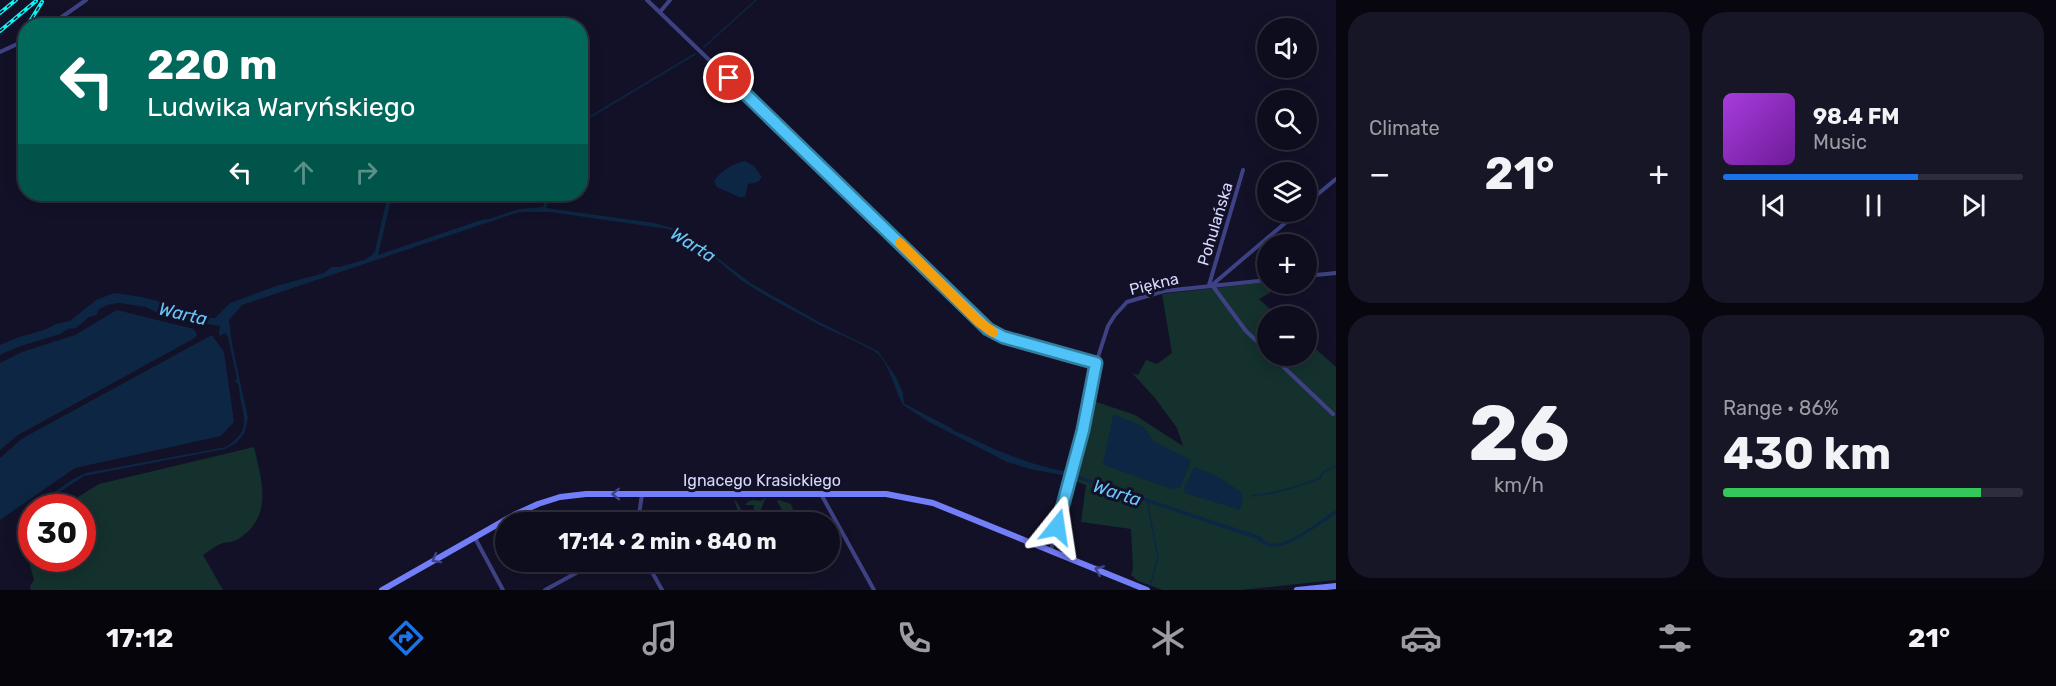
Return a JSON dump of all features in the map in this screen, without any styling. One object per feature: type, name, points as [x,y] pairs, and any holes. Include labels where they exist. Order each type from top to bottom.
[{"type":"street","points":[[60,18],[86,0]]},
{"type":"street","points":[[647,0],[988,329],[1003,337],[1096,363]]},
{"type":"street","points":[[660,12],[670,0]]},
{"type":"street","points":[[0,52],[18,44]]},
{"type":"street","name":"Pohulańska","points":[[1211,285],[1243,170]]},
{"type":"street","points":[[1317,195],[1336,179]]},
{"type":"street","points":[[1257,342],[1246,332],[1211,285],[1286,222]]},
{"type":"street","points":[[1317,275],[1336,273]]},
{"type":"street","name":"Piękna","points":[[1051,550],[1083,430],[1096,363],[1108,326],[1115,315],[1127,302],[1164,291],[1257,281]]},
{"type":"street","points":[[1283,366],[1333,414]]},
{"type":"street","name":"Ignacego Krasickiego","points":[[382,590],[528,507],[560,497],[586,494],[821,494],[886,495],[933,503],[1147,590]]},
{"type":"street","points":[[639,512],[642,494]]},
{"type":"street","points":[[821,494],[874,590]]},
{"type":"street","points":[[475,537],[503,590]]},
{"type":"street","points":[[545,590],[578,572]]},
{"type":"street","points":[[652,572],[662,590]]},
{"type":"street","points":[[1297,590],[1336,586]]},
{"type":"green space","points":[[1257,283],[1257,294],[1268,294],[1259,299],[1267,306],[1257,306],[1257,366],[1317,366],[1317,350],[1336,367],[1336,580],[1240,590],[1163,590],[1138,581],[1131,575],[1133,569],[1131,529],[1081,522],[1086,485],[1074,481],[1094,401],[1135,415],[1183,446],[1177,428],[1155,398],[1132,373],[1138,375],[1146,360],[1157,364],[1172,353],[1162,294]]},
{"type":"green space","points":[[254,447],[262,486],[261,510],[249,531],[237,540],[220,544],[203,555],[223,590],[31,590],[30,586],[34,580],[32,572],[96,572],[96,494],[83,494],[99,484]]},
{"type":"green space","points":[[766,497],[761,509],[764,512],[753,512],[754,505],[745,505],[754,500],[761,501]]},
{"type":"green space","points":[[734,500],[743,512],[738,512]]},
{"type":"green space","points":[[779,500],[791,504],[794,512],[780,512],[782,510],[777,501]]},
{"type":"water","points":[[745,161],[754,166],[762,177],[758,182],[748,184],[745,197],[739,197],[717,187],[714,181],[720,174]]},
{"type":"water","name":"Warta","points":[[386,201],[397,202],[390,204],[378,255],[481,220],[519,209],[543,207],[545,201],[548,201],[546,208],[654,223],[680,230],[700,245],[668,229],[550,212],[519,212],[242,305],[229,320],[248,418],[244,434],[236,443],[225,449],[84,476],[57,494],[51,494],[86,473],[226,447],[234,441],[242,430],[244,419],[239,387],[234,380],[237,379],[228,337],[225,333],[219,335],[220,326],[196,322],[175,315],[159,314],[146,307],[119,303],[107,305],[98,310],[97,315],[89,317],[76,328],[0,355],[0,345],[70,321],[96,300],[114,293],[142,297],[181,307],[190,314],[215,318],[230,303],[276,286],[324,273],[331,267],[364,260],[375,251]]},
{"type":"water","points":[[700,245],[752,284],[819,322],[878,351],[896,377],[903,393],[904,403],[907,405],[991,448],[1016,458],[1068,472],[1067,476],[1007,462],[929,422],[903,405],[880,356],[818,324],[756,289],[737,277]]},
{"type":"water","points":[[117,310],[194,329],[197,335],[18,435],[0,450],[0,363],[22,352],[75,335]]},
{"type":"water","points":[[212,335],[224,352],[234,422],[221,436],[75,468],[38,494],[18,494],[18,508],[0,520],[0,458],[23,438]]},
{"type":"water","points":[[1116,415],[1144,427],[1153,441],[1189,459],[1191,462],[1180,488],[1172,489],[1103,463],[1113,416]]},
{"type":"water","points":[[1194,467],[1217,476],[1241,492],[1243,496],[1240,510],[1185,493],[1184,487]]},
{"type":"water","points":[[1076,475],[1257,535],[1269,543],[1285,542],[1336,510],[1336,514],[1294,541],[1284,545],[1268,546],[1256,539],[1150,503],[1148,505],[1147,502],[1075,478]]},
{"type":"waterway","points":[[704,47],[756,0]]},
{"type":"waterway","points":[[588,118],[695,54]]},
{"type":"waterway","points":[[1251,496],[1278,492],[1303,484],[1320,478],[1323,472],[1336,466]]},
{"type":"waterway","name":"Warta","points":[[1148,505],[1158,557],[1150,586]]},
{"type":"railway","points":[[0,13],[16,0]]},
{"type":"railway","points":[[0,31],[36,1]]},
{"type":"railway","points":[[32,18],[42,2]]},
{"type":"slow traffic","points":[[900,243],[979,322],[993,332]]},
{"type":"route","points":[[729,78],[988,329],[1003,337],[1096,363],[1083,430],[1057,527]]}]
